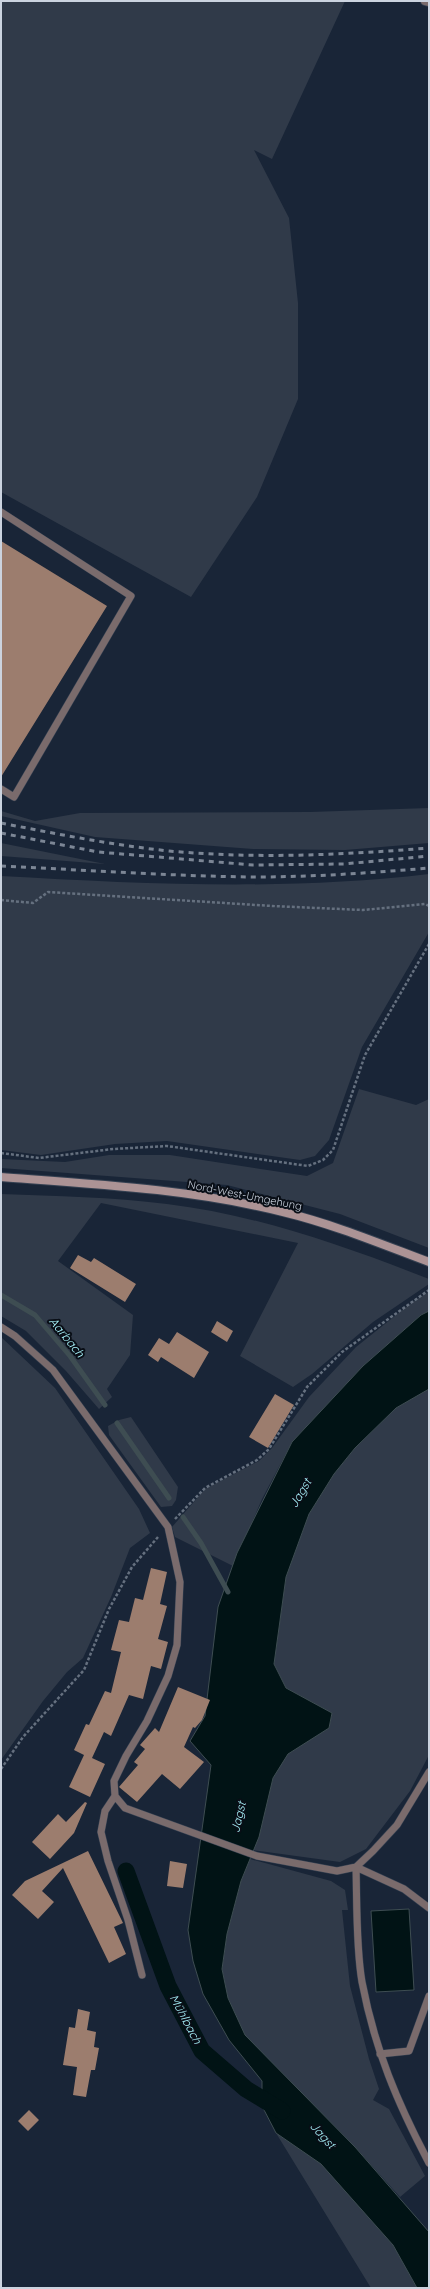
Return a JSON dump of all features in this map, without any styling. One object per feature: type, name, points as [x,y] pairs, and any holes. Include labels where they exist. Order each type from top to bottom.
[{"type":"main road","name":"Nord-West-Umgehung","points":[[1,1177],[92,1184],[218,1198],[284,1212],[351,1232],[428,1262]]},
{"type":"street","points":[[425,1],[429,2]]},
{"type":"lane","points":[[1,512],[131,596],[14,797],[1,789]]},
{"type":"lane","points":[[1,1327],[15,1336],[53,1370],[168,1527],[180,1582],[177,1644],[168,1676],[147,1721],[126,1756],[114,1782],[115,1796],[125,1808],[257,1856],[336,1871],[356,1867],[397,1825],[429,1772]]},
{"type":"lane","points":[[115,1796],[105,1812],[101,1832],[108,1861],[128,1920],[142,1974]]},
{"type":"lane","points":[[356,1867],[404,1889],[429,1908]]},
{"type":"lane","points":[[356,1867],[362,1981],[380,2054],[393,2090],[429,2163]]},
{"type":"lane","points":[[380,2054],[409,2051],[429,1996]]},
{"type":"path","points":[[1,900],[33,903],[48,892],[348,909],[425,904],[429,906]]},
{"type":"path","points":[[1,1153],[40,1158],[113,1149],[167,1146],[308,1166],[323,1160],[333,1150],[365,1055],[429,944]]},
{"type":"path","points":[[1,1769],[23,1737],[84,1670],[109,1609],[132,1567],[206,1488],[257,1460],[269,1449],[307,1387],[342,1352],[429,1290]]},
{"type":"shaded area","points":[[1,1],[345,1],[272,159],[254,150],[289,218],[298,303],[298,399],[257,497],[191,597],[1,492]]},
{"type":"shaded area","points":[[429,808],[429,843],[345,850],[253,849],[95,837],[1,816],[1,811],[35,821],[80,813],[310,812]]},
{"type":"shaded area","points":[[1,843],[105,864],[1,856]]},
{"type":"shaded area","points":[[429,874],[429,932],[362,1047],[329,1140],[315,1156],[300,1160],[167,1141],[115,1144],[41,1155],[1,1150],[1,876],[161,883],[269,884],[322,883]]},
{"type":"shaded area","points":[[359,1089],[416,1105],[429,1099],[429,1248],[340,1214],[227,1185],[1,1168],[1,1159],[65,1162],[109,1155],[170,1155],[307,1176],[333,1163]]},
{"type":"shaded area","points":[[1,1194],[126,1200],[201,1209],[300,1233],[429,1279],[429,1284],[373,1322],[312,1374],[293,1387],[240,1356],[298,1243],[101,1203],[58,1261],[133,1315],[130,1355],[107,1389],[112,1397],[99,1409],[66,1371],[26,1331],[1,1316]]},
{"type":"shaded area","points":[[429,1292],[429,1311],[421,1315],[363,1366],[292,1442],[262,1499],[233,1566],[175,1537],[172,1527],[205,1489],[259,1461],[272,1448],[309,1397],[356,1347],[415,1300]]},
{"type":"shaded area","points":[[1,1337],[55,1388],[139,1509],[150,1533],[130,1548],[111,1597],[83,1658],[67,1672],[43,1701],[1,1760]]},
{"type":"shaded area","points":[[429,1389],[429,1755],[410,1791],[366,1849],[340,1862],[253,1850],[261,1826],[270,1788],[280,1764],[291,1751],[329,1728],[332,1713],[286,1688],[274,1664],[286,1577],[309,1514],[334,1474],[355,1448],[396,1408]]},
{"type":"shaded area","points":[[131,1417],[178,1487],[176,1500],[172,1506],[161,1507],[109,1435],[108,1426],[119,1420]]},
{"type":"shaded area","points":[[250,1859],[331,1881],[345,1890],[348,1910],[342,1910],[350,1986],[369,2059],[379,2089],[373,2100],[389,2109],[425,2176],[400,2197],[355,2147],[245,2035],[228,1998],[222,1969],[227,1934],[241,1881]]},
{"type":"shaded area","points":[[276,2133],[321,2163],[393,2245],[417,2288],[371,2288]]},
{"type":"water","name":"Jagst","points":[[429,1311],[429,1389],[396,1408],[355,1448],[334,1474],[309,1514],[286,1577],[274,1664],[286,1688],[332,1713],[329,1728],[288,1754],[273,1778],[259,1837],[241,1881],[227,1934],[222,1969],[228,1998],[245,2035],[355,2147],[429,2232],[429,2288],[417,2288],[393,2245],[321,2164],[276,2133],[262,2106],[262,2081],[229,2040],[203,1994],[193,1961],[188,1930],[211,1765],[190,1741],[205,1716],[218,1607],[237,1553],[292,1442],[363,1366],[421,1315]]},
{"type":"water","points":[[409,1909],[414,1990],[376,1992],[371,1911]]},
{"type":"building","points":[[1,541],[107,606],[1,777]]},
{"type":"building","points":[[78,1255],[91,1262],[94,1258],[136,1284],[125,1302],[70,1268]]},
{"type":"building","points":[[217,1321],[233,1331],[227,1342],[211,1332]]},
{"type":"building","points":[[177,1332],[209,1352],[194,1378],[161,1357],[158,1362],[148,1355],[159,1338],[169,1344]]},
{"type":"building","points":[[275,1394],[294,1405],[268,1448],[249,1437]]},
{"type":"building","points":[[151,1568],[167,1572],[160,1604],[167,1606],[158,1639],[168,1642],[161,1669],[151,1666],[143,1699],[129,1695],[111,1736],[104,1732],[92,1758],[105,1764],[90,1797],[69,1787],[84,1755],[74,1750],[86,1724],[89,1725],[105,1691],[111,1693],[121,1652],[111,1650],[119,1620],[129,1622],[135,1598],[143,1600]]},
{"type":"building","points":[[178,1687],[210,1700],[202,1720],[195,1728],[193,1727],[184,1747],[204,1762],[180,1789],[162,1774],[137,1802],[119,1787],[138,1765],[134,1762],[145,1749],[140,1745],[155,1728],[159,1732]]},
{"type":"building","points":[[85,1802],[87,1803],[74,1833],[50,1859],[32,1842],[58,1814],[66,1822]]},
{"type":"building","points":[[88,1851],[123,1923],[114,1927],[126,1954],[109,1963],[63,1868],[42,1891],[54,1902],[38,1919],[12,1895],[25,1881]]},
{"type":"building","points":[[170,1861],[187,1864],[183,1888],[167,1886]]},
{"type":"building","points":[[78,2009],[90,2012],[87,2030],[96,2032],[94,2047],[99,2048],[95,2070],[91,2070],[86,2097],[73,2095],[77,2067],[63,2065],[69,2027],[75,2028]]},
{"type":"building","points":[[29,2110],[39,2120],[28,2131],[18,2121]]},
{"type":"waterway","name":"Aarbach","points":[[1,1295],[35,1315],[70,1356],[105,1405]]},
{"type":"waterway","name":"Aarbach","points":[[117,1423],[169,1498]]},
{"type":"waterway","name":"Aarbach","points":[[183,1517],[201,1543],[228,1592]]},
{"type":"waterway","name":"Mühlbach","points":[[126,1871],[168,1986],[202,2051],[246,2089],[282,2111]]},
{"type":"railway","points":[[1,823],[127,846],[169,851],[234,855],[364,853],[429,848]]},
{"type":"railway","points":[[1,833],[98,852],[253,865],[344,864],[429,856]]},
{"type":"railway","points":[[1,866],[253,877],[385,872],[429,868]]}]
